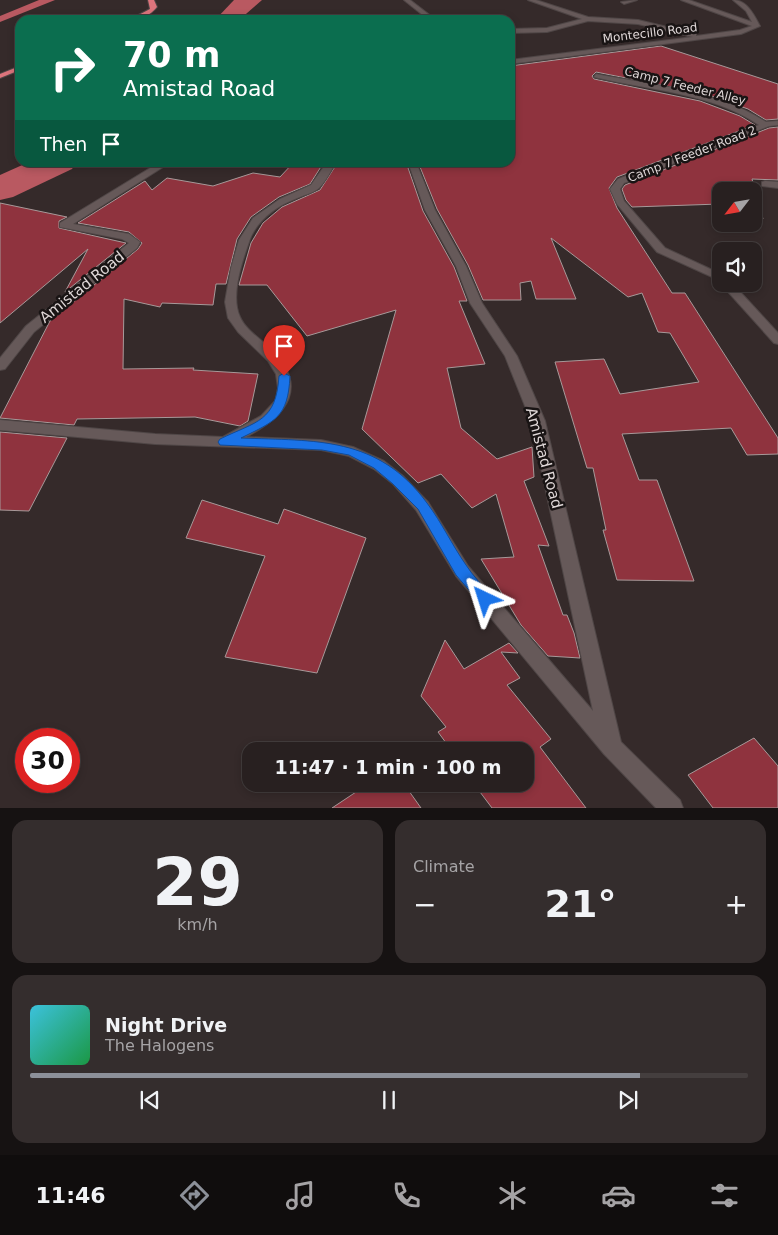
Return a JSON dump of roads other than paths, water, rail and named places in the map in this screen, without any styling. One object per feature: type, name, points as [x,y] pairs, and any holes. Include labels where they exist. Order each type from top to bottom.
[{"type":"highway","points":[[142,15],[154,7],[151,0]]},
{"type":"highway","points":[[0,76],[15,70]]},
{"type":"street","points":[[407,0],[426,15]]},
{"type":"street","points":[[532,0],[588,19],[638,22],[702,37]]},
{"type":"street","points":[[624,2],[634,0]]},
{"type":"street","points":[[684,0],[757,26]]},
{"type":"street","points":[[736,0],[748,10],[757,26]]},
{"type":"street","points":[[515,31],[547,30],[588,19]]},
{"type":"street","name":"Montecillo Road","points":[[515,61],[741,32],[757,26]]},
{"type":"street","name":"Camp 7 Feeder Alley","points":[[596,76],[729,107],[755,117],[765,125]]},
{"type":"street","points":[[765,125],[778,123]]},
{"type":"street","name":"Camp 7 Feeder Road 2","points":[[712,274],[661,250],[620,202],[615,189],[621,181],[765,125]]},
{"type":"street","name":"Amistad Road","points":[[0,366],[30,329],[133,246],[135,242],[125,236],[64,225],[159,167]]},
{"type":"street","points":[[224,442],[268,420],[278,409],[283,397],[284,376],[273,359],[234,318],[230,305],[244,240],[250,227],[272,208],[314,188],[329,167]]},
{"type":"street","name":"Amistad Road","points":[[414,167],[430,210],[461,266],[476,303],[510,356],[538,421],[612,747]]},
{"type":"street","points":[[765,184],[778,185]]},
{"type":"street","points":[[734,292],[778,340]]},
{"type":"street","points":[[0,425],[155,439],[322,445],[352,452],[379,465],[398,480],[422,506],[462,571],[612,747],[672,808]]},
{"type":"waterway","points":[[231,15],[243,3],[251,0]]},
{"type":"waterway","points":[[0,189],[49,167]]}]
